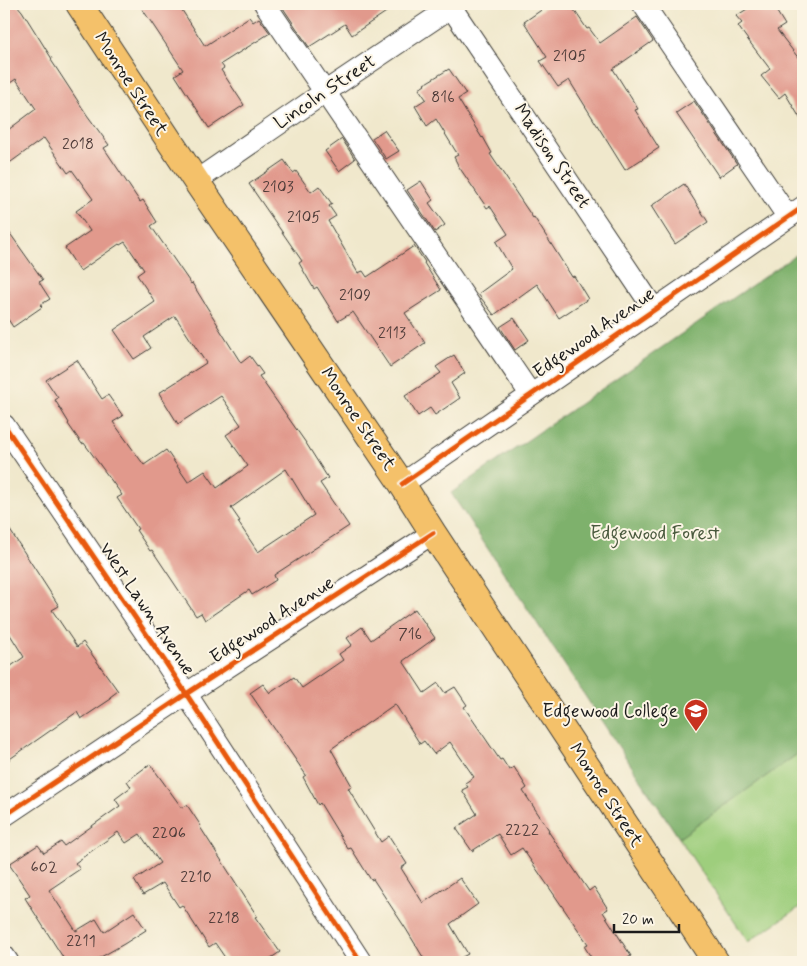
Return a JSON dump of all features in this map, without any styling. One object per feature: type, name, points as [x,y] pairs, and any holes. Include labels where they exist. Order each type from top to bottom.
[{"type":"main road","name":"Monroe Street","points":[[79,4],[402,484],[716,962]]},
{"type":"street","points":[[265,4],[531,395]]},
{"type":"street","points":[[643,4],[796,212]]},
{"type":"street","name":"Lincoln Street","points":[[196,180],[452,5]]},
{"type":"street","name":"Madison Street","points":[[452,5],[654,309]]},
{"type":"street","name":"Edgewood Avenue","points":[[402,484],[796,212]]},
{"type":"street","name":"West Lawn Avenue","points":[[4,425],[186,694],[362,962]]},
{"type":"street","name":"Edgewood Avenue","points":[[4,816],[186,694],[433,533]]},
{"type":"street","points":[[4,956],[8,962]]},
{"type":"green space","name":"Edgewood Forest","points":[[803,250],[803,750],[679,838],[451,493]]},
{"type":"green space","points":[[803,750],[803,905],[748,942],[679,838]]},
{"type":"building","points":[[4,4],[16,4],[87,115],[109,145],[104,148],[140,202],[143,200],[157,222],[151,226],[192,283],[241,363],[250,356],[263,374],[259,376],[328,478],[320,483],[349,526],[274,575],[276,580],[252,595],[249,590],[205,620],[201,613],[196,616],[152,550],[150,551],[136,530],[138,529],[117,498],[122,495],[68,424],[55,400],[58,398],[46,380],[77,360],[102,399],[108,395],[123,416],[113,422],[144,465],[166,450],[188,482],[205,471],[217,488],[248,466],[226,435],[241,425],[221,396],[178,424],[159,393],[206,363],[175,316],[144,337],[151,348],[134,359],[114,330],[155,302],[137,275],[144,270],[125,242],[119,244],[80,271],[65,248],[90,231],[76,211],[93,199],[72,170],[68,173],[44,138],[4,167],[4,133],[36,109],[16,79],[4,87]],"holes":[[[286,469],[314,515],[258,552],[231,508]]]},
{"type":"building","points":[[139,4],[178,4],[205,46],[249,17],[253,22],[259,18],[270,33],[221,64],[224,68],[221,70],[244,105],[209,128],[175,75],[183,70]]},
{"type":"building","points":[[282,4],[398,4],[352,35],[345,24],[309,47]]},
{"type":"building","points":[[550,4],[570,4],[587,29],[589,28],[600,43],[637,17],[653,41],[613,69],[638,109],[635,110],[659,148],[625,170],[569,80],[558,87],[540,61],[547,57],[524,22]]},
{"type":"building","points":[[755,4],[772,4],[785,25],[777,30],[803,64],[803,123],[785,93],[779,98],[761,76],[770,69],[738,26],[742,23],[736,16]]},
{"type":"building","points":[[449,69],[466,94],[458,99],[483,137],[492,153],[490,154],[588,299],[559,318],[537,284],[494,315],[478,294],[512,269],[496,242],[508,234],[490,206],[487,208],[459,167],[454,157],[458,155],[436,119],[427,126],[415,106],[426,99],[419,89]]},
{"type":"building","points":[[694,101],[737,164],[719,177],[676,113]]},
{"type":"building","points":[[384,130],[399,151],[386,159],[372,138]]},
{"type":"building","points":[[342,139],[355,159],[339,171],[325,151]]},
{"type":"building","points":[[284,160],[293,173],[296,171],[311,192],[319,186],[332,204],[329,206],[336,216],[328,221],[358,273],[363,271],[367,277],[414,246],[441,290],[405,313],[425,343],[390,367],[353,312],[338,321],[317,287],[314,289],[299,263],[302,261],[249,184]]},
{"type":"building","points":[[421,181],[433,200],[429,203],[445,225],[435,232],[407,190]]},
{"type":"building","points":[[684,184],[708,222],[675,244],[651,206]]},
{"type":"building","points":[[4,225],[43,280],[39,282],[50,299],[40,305],[42,307],[13,327],[4,313]]},
{"type":"building","points":[[514,318],[529,340],[515,350],[500,327]]},
{"type":"building","points":[[454,355],[465,373],[451,383],[460,398],[435,415],[430,408],[418,416],[405,396],[441,373],[436,367]]},
{"type":"building","points":[[4,521],[59,606],[52,610],[77,647],[83,642],[118,691],[110,697],[111,699],[81,719],[77,712],[4,763],[4,671],[24,657],[4,625]]},
{"type":"building","points":[[415,609],[435,638],[403,661],[424,693],[438,683],[445,693],[455,687],[467,705],[464,707],[500,760],[502,759],[509,770],[514,767],[527,788],[523,791],[589,891],[594,887],[608,909],[603,912],[631,956],[620,962],[594,962],[584,946],[588,944],[522,848],[511,855],[498,834],[472,851],[456,828],[477,814],[462,790],[468,787],[465,783],[474,777],[450,742],[434,754],[424,741],[420,744],[395,704],[331,749],[352,786],[348,788],[381,842],[389,836],[407,864],[401,868],[423,903],[460,878],[478,904],[450,924],[468,954],[453,962],[426,962],[373,879],[371,880],[351,848],[348,849],[320,803],[318,805],[303,777],[306,775],[250,693],[263,684],[270,693],[294,677],[302,688],[343,660],[339,654],[352,645],[347,638],[362,627],[371,640]]},
{"type":"building","points":[[150,764],[182,808],[187,805],[257,916],[255,917],[280,952],[265,962],[228,962],[215,943],[209,947],[182,905],[179,907],[163,883],[143,895],[134,880],[160,863],[140,834],[126,843],[118,832],[75,863],[80,869],[49,890],[76,931],[96,919],[104,932],[134,912],[146,930],[92,962],[66,962],[25,898],[30,895],[9,864],[38,845],[44,853],[61,842],[64,846],[120,806],[115,799],[131,787],[127,781]]},
{"type":"cycle path","points":[[402,484],[803,207]]},
{"type":"cycle path","points":[[4,425],[166,663],[361,962]]},
{"type":"cycle path","points":[[4,816],[186,694],[433,533]]},
{"type":"place","name":"Edgewood College","points":[[696,732]]}]
